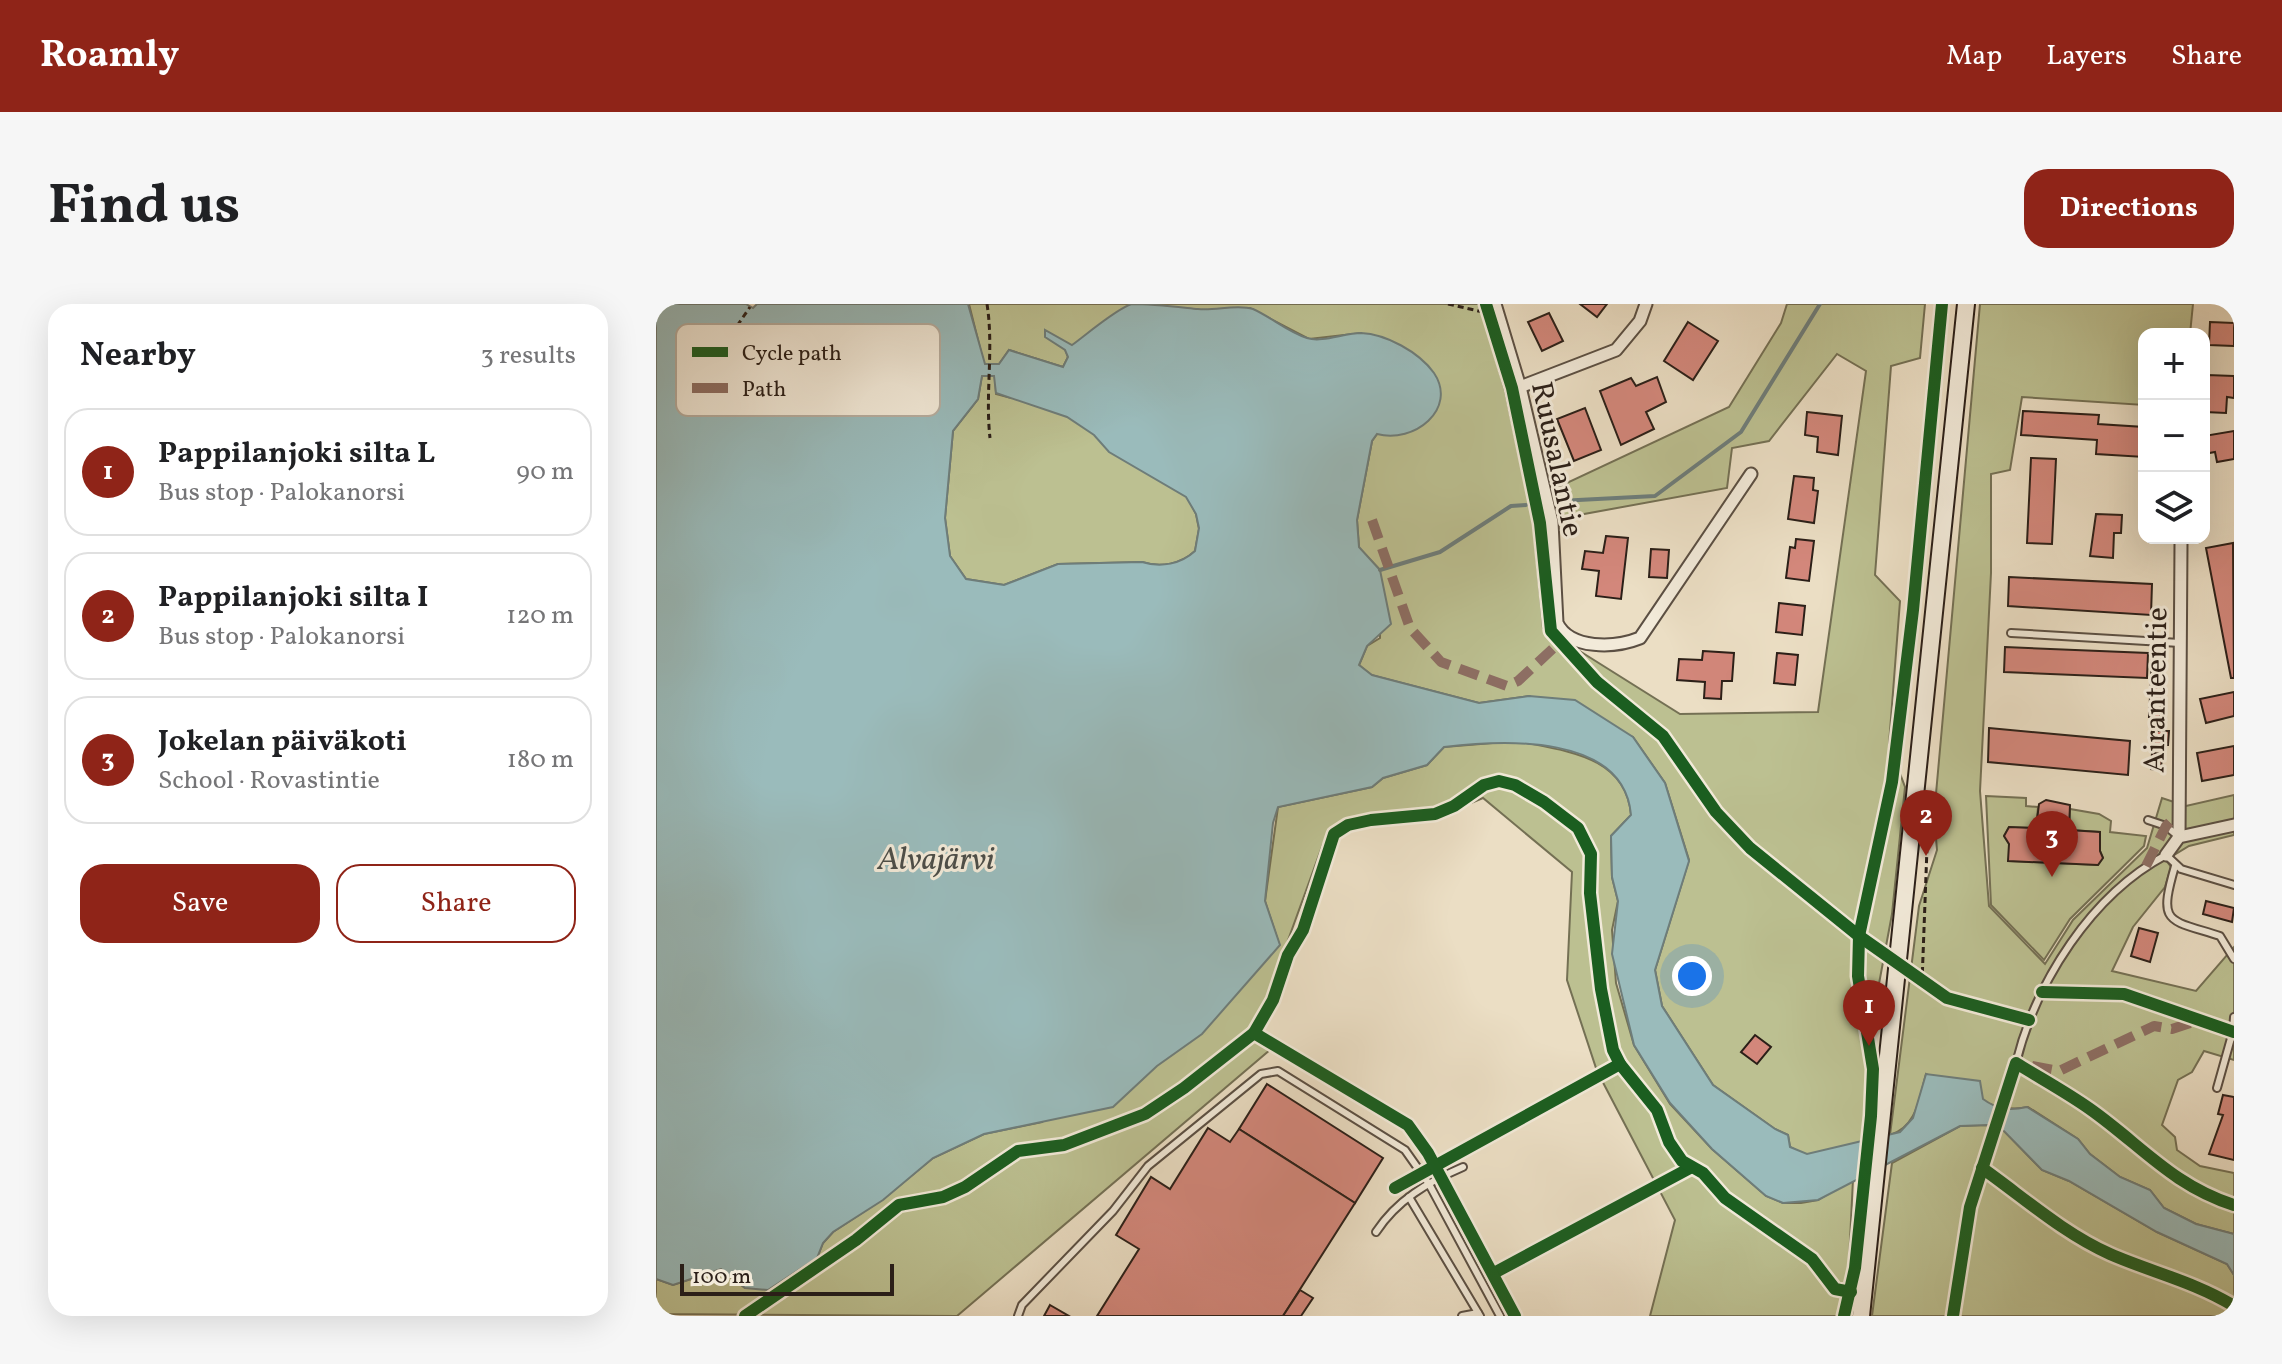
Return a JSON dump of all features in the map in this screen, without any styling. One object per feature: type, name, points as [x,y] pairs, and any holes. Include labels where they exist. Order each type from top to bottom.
[{"type":"main road","points":[[1861,1316],[1966,304]]},
{"type":"street","points":[[1520,387],[1616,350],[1640,321],[1646,304]]},
{"type":"street","name":"Ruusalantie","points":[[1490,307],[1520,387],[1552,522],[1557,623],[1562,633],[1572,639],[1619,646],[1640,638],[1751,474]]},
{"type":"street","name":"Airanteentie","points":[[2179,837],[2181,544]]},
{"type":"street","points":[[2166,855],[2179,837],[2234,825]]},
{"type":"lane","points":[[2011,633],[2180,643]]},
{"type":"lane","points":[[2148,820],[2166,826],[2179,837]]},
{"type":"lane","points":[[2016,1063],[2024,1030],[2059,961],[2104,904],[2146,866],[2166,855],[2175,866],[2234,885]]},
{"type":"lane","points":[[2175,866],[2164,902],[2167,912],[2174,921],[2220,936],[2234,959]]},
{"type":"lane","points":[[2217,1088],[2234,1017]]},
{"type":"lane","points":[[1018,1316],[1022,1305],[1113,1211],[1148,1166],[1261,1074],[1278,1071],[1405,1150],[1429,1184],[1500,1316]]},
{"type":"lane","points":[[1376,1232],[1391,1209],[1429,1184],[1463,1167]]},
{"type":"lane","points":[[1409,1197],[1479,1315],[1462,1316]]},
{"type":"path","points":[[987,304],[990,438]]},
{"type":"path","points":[[1448,304],[1490,307],[1493,328]]},
{"type":"path","points":[[738,324],[750,307]]},
{"type":"path","points":[[1922,983],[1927,848]]},
{"type":"path","points":[[1908,973],[1934,991]]},
{"type":"green space","points":[[969,304],[1480,304],[1505,391],[1533,520],[1543,628],[1680,714],[1818,712],[1866,371],[1837,354],[1769,441],[1732,448],[1727,488],[1562,518],[1556,488],[1729,407],[1781,323],[1787,304],[1925,304],[1920,358],[1891,366],[1875,575],[1900,601],[1889,744],[1905,787],[1892,914],[1875,1005],[1865,1039],[1868,1085],[1861,1143],[1806,1155],[1790,1147],[1788,1135],[1713,1085],[1662,1006],[1655,970],[1689,860],[1665,783],[1633,737],[1529,696],[1479,703],[1371,675],[1359,665],[1367,646],[1380,638],[1380,570],[1359,548],[1357,520],[1372,441],[1377,434],[1361,333],[1309,339],[1250,308],[1076,349],[1046,337],[1065,349],[1068,357],[1063,367],[1009,350],[999,364],[984,364]]},
{"type":"green space","points":[[1980,304],[2193,304],[2191,328],[2138,328],[2138,405],[2022,397],[2010,470],[1991,474],[1991,573],[1980,791],[1989,906],[2045,964],[2073,920],[2147,848],[2162,798],[2186,806],[2234,795],[2234,835],[2189,846],[2166,860],[2171,867],[2165,887],[2133,927],[2112,971],[2196,991],[2234,947],[2234,1060],[2204,1051],[2192,1072],[2178,1080],[2162,1125],[2175,1137],[2177,1150],[2200,1166],[2234,1173],[2234,1234],[2196,1224],[2164,1208],[2150,1190],[2120,1177],[2090,1154],[2078,1139],[2028,1107],[1989,1104],[1926,1074],[1911,1119],[1890,1135],[1919,906],[1937,850],[1934,816]]},
{"type":"green space","points":[[982,375],[995,376],[996,394],[1011,398],[1029,393],[1178,478],[1196,514],[1199,529],[1195,551],[1177,562],[1163,565],[1142,562],[1058,564],[1004,585],[966,579],[950,556],[945,518],[953,431],[978,399]]},
{"type":"green space","points":[[1517,741],[1590,759],[1618,780],[1627,795],[1631,815],[1611,836],[1612,877],[1618,901],[1612,930],[1616,983],[1634,1045],[1670,1104],[1712,1149],[1766,1196],[1783,1203],[1818,1200],[1853,1179],[1848,1282],[1839,1316],[1650,1316],[1675,1220],[1597,1071],[1567,980],[1572,872],[1483,798],[1435,818],[1396,820],[1349,829],[1323,844],[1275,976],[1261,1030],[1271,1049],[957,1316],[656,1314],[656,1279],[673,1285],[721,1269],[745,1288],[793,1272],[817,1258],[823,1243],[833,1232],[883,1199],[933,1158],[984,1134],[1042,1122],[1279,944],[1265,901],[1278,807],[1372,787],[1383,778],[1427,765],[1444,747]]},
{"type":"green space","points":[[1986,796],[2026,798],[2026,806],[2038,807],[2036,828],[2009,827],[2004,836],[2009,844],[2009,861],[2098,865],[2103,858],[2100,832],[2069,830],[2070,809],[2099,814],[2111,821],[2110,832],[2146,836],[2144,846],[2070,919],[2044,960],[1991,905]]},
{"type":"green space","points":[[1987,1125],[2004,1131],[2042,1170],[2069,1181],[2157,1232],[2227,1264],[2234,1275],[2234,1316],[1872,1316],[1892,1163],[1960,1126]]},
{"type":"water","name":"Alvajärvi","points":[[656,304],[746,304],[753,308],[757,304],[968,304],[985,364],[999,364],[1009,350],[1063,367],[1068,357],[1065,350],[1045,337],[1045,330],[1072,345],[1110,316],[1132,304],[1205,309],[1247,308],[1307,338],[1361,333],[1401,346],[1420,358],[1434,373],[1440,386],[1440,399],[1436,411],[1418,429],[1391,436],[1377,434],[1372,441],[1357,520],[1359,547],[1380,570],[1391,624],[1367,646],[1359,665],[1372,675],[1479,703],[1529,696],[1575,700],[1633,737],[1665,783],[1689,861],[1655,970],[1662,1006],[1713,1085],[1788,1135],[1790,1147],[1807,1154],[1900,1132],[1913,1118],[1926,1074],[1980,1081],[1983,1099],[1988,1103],[2004,1109],[2027,1107],[2078,1139],[2090,1154],[2120,1177],[2150,1190],[2164,1208],[2196,1224],[2234,1234],[2234,1275],[2227,1264],[2157,1232],[2069,1181],[2042,1170],[2004,1131],[1987,1125],[1960,1126],[1818,1200],[1783,1203],[1766,1196],[1712,1149],[1670,1103],[1634,1045],[1612,954],[1618,901],[1612,877],[1611,836],[1631,815],[1623,788],[1607,769],[1584,756],[1557,748],[1497,743],[1444,747],[1427,765],[1383,778],[1372,787],[1278,807],[1273,823],[1265,901],[1280,945],[1202,1034],[1157,1066],[1113,1107],[984,1134],[933,1158],[883,1200],[833,1232],[823,1243],[817,1258],[768,1290],[745,1288],[721,1269],[673,1285],[656,1279]],"holes":[[[982,376],[994,376],[996,393],[1067,417],[1094,435],[1109,452],[1186,497],[1196,514],[1199,528],[1195,551],[1177,562],[1163,565],[1142,562],[1058,564],[1004,585],[966,579],[950,556],[945,518],[953,431],[978,399]]]},
{"type":"building","points":[[1580,304],[1607,304],[1597,317]]},
{"type":"building","points":[[1549,313],[1563,341],[1542,351],[1528,322]]},
{"type":"building","points":[[1688,322],[1718,341],[1693,380],[1664,361]]},
{"type":"building","points":[[2210,322],[2234,323],[2234,346],[2210,345]]},
{"type":"building","points":[[2210,375],[2234,376],[2234,398],[2227,397],[2226,413],[2210,412]]},
{"type":"building","points":[[1657,377],[1666,402],[1646,412],[1654,429],[1621,445],[1600,391],[1631,378],[1636,386]]},
{"type":"building","points":[[1585,408],[1601,450],[1574,461],[1557,419]]},
{"type":"building","points":[[2023,411],[2099,415],[2098,424],[2138,427],[2138,457],[2096,454],[2097,440],[2021,435]]},
{"type":"building","points":[[1807,412],[1842,416],[1838,455],[1817,452],[1818,437],[1805,435]]},
{"type":"building","points":[[2234,431],[2234,459],[2217,462],[2215,452],[2210,453],[2210,435]]},
{"type":"building","points":[[2031,458],[2056,459],[2052,544],[2027,543]]},
{"type":"building","points":[[1794,476],[1814,478],[1813,490],[1818,491],[1814,523],[1788,519]]},
{"type":"building","points":[[2096,514],[2122,515],[2121,533],[2114,533],[2113,558],[2090,556]]},
{"type":"building","points":[[1606,536],[1628,538],[1621,599],[1596,596],[1599,571],[1582,569],[1585,551],[1603,553]]},
{"type":"building","points":[[1796,539],[1814,541],[1809,581],[1786,578],[1790,547],[1795,548]]},
{"type":"building","points":[[2233,543],[2234,678],[2231,678],[2206,548]]},
{"type":"building","points":[[1651,549],[1669,550],[1667,578],[1649,577]]},
{"type":"building","points":[[2009,577],[2152,584],[2151,615],[2008,606]]},
{"type":"building","points":[[1779,603],[1805,606],[1802,635],[1776,632]]},
{"type":"building","points":[[2005,647],[2148,653],[2147,678],[2004,672]]},
{"type":"building","points":[[1703,651],[1734,653],[1732,681],[1722,681],[1721,699],[1704,698],[1705,682],[1677,680],[1679,659],[1702,660]]},
{"type":"building","points":[[1777,653],[1798,655],[1795,685],[1774,683]]},
{"type":"building","points":[[2152,658],[2163,659],[2160,717],[2149,717]]},
{"type":"building","points":[[2234,692],[2234,716],[2206,723],[2200,699]]},
{"type":"building","points":[[1989,728],[2130,741],[2128,775],[1988,762]]},
{"type":"building","points":[[2155,731],[2169,731],[2168,745],[2154,745]]},
{"type":"building","points":[[2234,746],[2234,775],[2202,781],[2197,753]]},
{"type":"building","points":[[2152,753],[2162,754],[2161,770],[2151,769]]},
{"type":"building","points":[[2046,800],[2070,805],[2069,830],[2100,832],[2103,858],[2098,865],[2008,861],[2009,844],[2004,836],[2009,827],[2036,828],[2039,804]]},
{"type":"building","points":[[2206,901],[2234,908],[2232,922],[2203,914]]},
{"type":"building","points":[[2139,928],[2158,933],[2150,962],[2131,956]]},
{"type":"building","points":[[1755,1035],[1771,1047],[1757,1064],[1741,1052]]},
{"type":"building","points":[[1267,1084],[1383,1158],[1355,1203],[1239,1129]]},
{"type":"building","points":[[2223,1095],[2234,1097],[2234,1160],[2209,1154],[2223,1115],[2218,1114]]},
{"type":"building","points":[[1208,1128],[1230,1142],[1239,1129],[1355,1203],[1283,1316],[1097,1316],[1139,1249],[1116,1235],[1151,1177],[1170,1189]]},
{"type":"building","points":[[1300,1290],[1313,1298],[1301,1316],[1283,1316]]},
{"type":"building","points":[[1050,1305],[1069,1316],[1044,1316]]},
{"type":"waterway","points":[[1559,501],[1655,496],[1741,432],[1820,304]]},
{"type":"waterway","points":[[1380,570],[1440,552],[1511,506],[1526,505]]},
{"type":"marked path","points":[[1372,520],[1410,628],[1441,662],[1507,686],[1518,681],[1560,642]]},
{"type":"marked path","points":[[2146,866],[2166,826],[2176,816]]},
{"type":"marked path","points":[[2032,1066],[2059,1071],[2154,1026],[2172,1029],[2196,1021]]},
{"type":"cycle path","points":[[1486,304],[1512,388],[1540,523],[1551,631],[1597,682],[1663,736],[1716,812],[1750,848],[1859,936],[1947,998],[2029,1020]]},
{"type":"cycle path","points":[[1844,1316],[1855,1268],[1873,1069],[1858,976],[1859,936],[1892,782],[1913,610],[1942,304]]},
{"type":"cycle path","points":[[1515,1316],[1428,1153],[1408,1125],[1254,1033],[1273,1000],[1288,955],[1303,930],[1334,834],[1348,825],[1371,820],[1435,814],[1454,806],[1484,785],[1499,781],[1515,785],[1544,802],[1578,828],[1591,854],[1590,893],[1601,989],[1613,1050],[1620,1064],[1657,1110],[1669,1142],[1682,1161],[1703,1173],[1725,1198],[1812,1259],[1835,1289],[1851,1292]]},
{"type":"cycle path","points":[[2042,992],[2124,994],[2234,1032]]},
{"type":"cycle path","points":[[745,1316],[856,1240],[899,1205],[943,1197],[965,1187],[1018,1151],[1064,1145],[1145,1114],[1254,1033]]},
{"type":"cycle path","points":[[1953,1316],[1970,1207],[2016,1063],[2090,1109],[2193,1187],[2234,1205]]},
{"type":"cycle path","points":[[1395,1188],[1620,1064]]},
{"type":"cycle path","points":[[1494,1273],[1690,1168]]},
{"type":"cycle path","points":[[1982,1168],[2093,1245],[2204,1290],[2234,1306]]},
{"type":"place","name":"Pappilanjoki silta I","points":[[1926,856]]},
{"type":"place","name":"Jokelan päiväkoti","points":[[2052,877]]},
{"type":"place","name":"Pappilanjoki silta L","points":[[1869,1046]]}]
